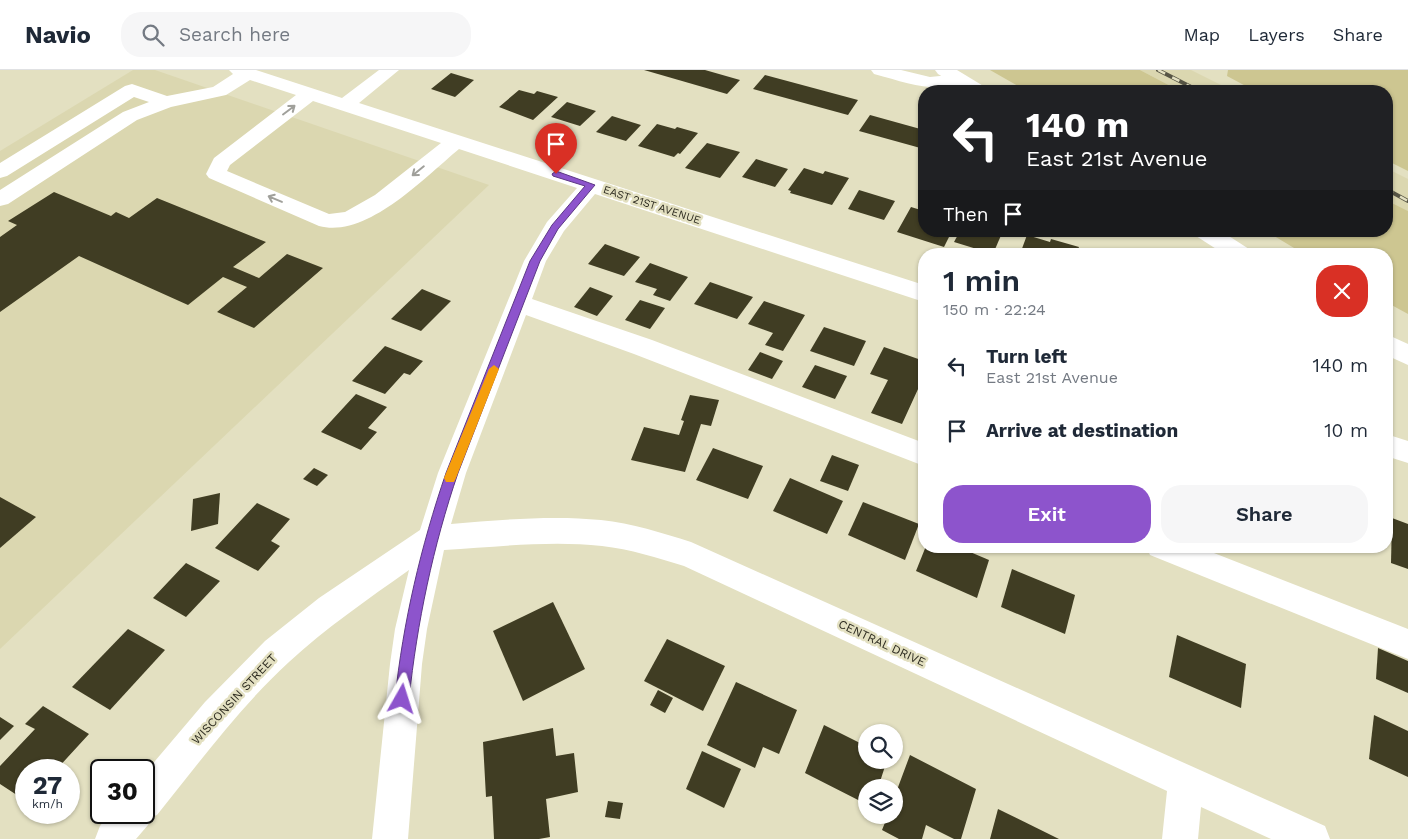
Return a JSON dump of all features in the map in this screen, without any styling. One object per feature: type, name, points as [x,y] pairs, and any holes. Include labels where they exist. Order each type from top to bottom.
[{"type":"street","points":[[344,105],[390,70]]},
{"type":"street","points":[[880,70],[930,83],[952,75],[968,85]]},
{"type":"street","points":[[0,199],[130,116],[166,102],[219,91],[243,72]]},
{"type":"street","name":"EAST 21ST AVENUE","points":[[243,72],[918,292]]},
{"type":"street","points":[[0,172],[132,90],[166,102]]},
{"type":"street","points":[[310,94],[221,162],[216,174],[327,222],[350,219],[383,200],[456,141]]},
{"type":"street","points":[[390,839],[406,664],[411,629],[432,538],[452,473],[542,248],[564,215],[591,185]]},
{"type":"street","points":[[1214,237],[1231,248]]},
{"type":"street","points":[[520,303],[643,347],[918,452]]},
{"type":"street","points":[[1393,347],[1408,356]]},
{"type":"street","points":[[1393,447],[1408,452]]},
{"type":"street","name":"CENTRAL DRIVE","points":[[432,538],[515,533],[591,532],[622,536],[691,555],[1312,839]]},
{"type":"street","name":"WISCONSIN STREET","points":[[155,789],[205,728],[266,662],[298,633],[432,538]]},
{"type":"street","points":[[1179,553],[1408,644]]},
{"type":"street","points":[[1180,839],[1186,781]]},
{"type":"street","points":[[113,839],[125,824]]},
{"type":"shaded area","points":[[133,70],[155,70],[489,185],[0,649],[0,151]]},
{"type":"shaded area","points":[[990,70],[1140,70],[1169,85],[1016,85]]},
{"type":"shaded area","points":[[1140,70],[1191,70],[1221,85],[1169,85]]},
{"type":"shaded area","points":[[1228,70],[1408,70],[1408,171],[1393,164],[1393,85],[1244,85],[1227,76]]},
{"type":"shaded area","points":[[1393,172],[1408,179],[1408,211],[1393,204]]},
{"type":"shaded area","points":[[1393,204],[1408,211],[1408,314],[1393,306],[1393,248],[1294,248],[1276,237],[1393,237]]},
{"type":"building","points":[[644,70],[705,70],[740,80],[727,94]]},
{"type":"building","points":[[451,73],[474,80],[455,97],[431,89]]},
{"type":"building","points":[[765,75],[858,100],[848,115],[753,89]]},
{"type":"building","points":[[519,90],[534,94],[537,91],[558,97],[533,120],[499,107]]},
{"type":"building","points":[[567,102],[596,111],[580,126],[551,117]]},
{"type":"building","points":[[870,115],[918,128],[918,147],[859,131]]},
{"type":"building","points":[[612,116],[641,125],[626,141],[596,132]]},
{"type":"building","points":[[657,124],[698,133],[680,154],[678,153],[674,157],[638,146]]},
{"type":"building","points":[[707,143],[740,152],[720,178],[685,168]]},
{"type":"building","points":[[756,159],[788,169],[775,187],[742,177]]},
{"type":"building","points":[[804,168],[823,174],[825,171],[849,178],[832,205],[790,193],[791,191],[788,190]]},
{"type":"building","points":[[859,190],[895,201],[884,220],[848,209]]},
{"type":"building","points":[[54,192],[111,216],[116,212],[129,218],[157,198],[266,242],[233,267],[259,278],[287,254],[323,268],[254,328],[217,312],[247,287],[223,277],[188,305],[79,256],[0,312],[0,237],[17,225],[8,221]]},
{"type":"building","points":[[911,207],[918,209],[918,237],[949,237],[944,247],[897,232]]},
{"type":"building","points":[[957,237],[1000,237],[996,248],[974,248],[954,242]]},
{"type":"building","points":[[1026,237],[1034,237],[1050,242],[1051,239],[1079,247],[1079,248],[1022,248]]},
{"type":"building","points":[[605,244],[640,257],[624,276],[588,264]]},
{"type":"building","points":[[650,263],[688,277],[670,301],[653,295],[657,289],[635,282]]},
{"type":"building","points":[[710,282],[753,297],[737,319],[694,304]]},
{"type":"building","points":[[590,287],[613,296],[597,316],[574,307]]},
{"type":"building","points":[[422,289],[451,301],[421,331],[391,319]]},
{"type":"building","points":[[640,300],[665,308],[650,329],[625,320]]},
{"type":"building","points":[[764,301],[805,315],[783,351],[765,345],[773,333],[748,324]]},
{"type":"building","points":[[824,327],[866,341],[854,366],[810,351]]},
{"type":"building","points":[[385,346],[423,361],[410,375],[404,373],[385,394],[352,381]]},
{"type":"building","points":[[884,347],[918,359],[918,389],[902,424],[871,413],[888,380],[870,374]]},
{"type":"building","points":[[760,352],[783,361],[772,379],[748,370]]},
{"type":"building","points":[[815,365],[847,376],[835,399],[802,387]]},
{"type":"building","points":[[356,394],[387,407],[368,428],[377,432],[361,450],[321,432]]},
{"type":"building","points":[[690,395],[719,400],[711,426],[701,424],[685,472],[631,460],[644,427],[679,435],[684,421],[681,420]]},
{"type":"building","points":[[713,448],[763,466],[748,499],[696,480]]},
{"type":"building","points":[[832,455],[859,465],[848,491],[820,481]]},
{"type":"building","points":[[314,468],[328,475],[317,486],[303,479]]},
{"type":"building","points":[[790,478],[843,501],[827,534],[773,511]]},
{"type":"building","points":[[220,493],[218,524],[191,531],[193,499]]},
{"type":"building","points":[[0,497],[36,517],[0,548]]},
{"type":"building","points":[[863,502],[918,524],[905,560],[848,535]]},
{"type":"building","points":[[257,503],[290,519],[271,541],[280,546],[258,571],[215,548]]},
{"type":"building","points":[[1393,518],[1408,524],[1408,569],[1391,563],[1391,553],[1393,553]]},
{"type":"building","points":[[923,553],[972,553],[989,560],[977,598],[916,571]]},
{"type":"building","points":[[186,563],[220,581],[186,617],[153,598]]},
{"type":"building","points":[[1012,569],[1075,595],[1065,634],[1001,607]]},
{"type":"building","points":[[553,602],[585,669],[523,701],[493,631]]},
{"type":"building","points":[[128,629],[165,650],[110,710],[72,687]]},
{"type":"building","points":[[1177,635],[1246,664],[1241,708],[1169,677]]},
{"type":"building","points":[[667,639],[725,666],[703,711],[644,681]]},
{"type":"building","points":[[1378,648],[1408,661],[1408,693],[1376,679]]},
{"type":"building","points":[[736,682],[797,710],[779,754],[763,747],[755,768],[707,745]]},
{"type":"building","points":[[658,690],[673,698],[665,713],[650,705]]},
{"type":"building","points":[[43,706],[89,734],[66,759],[15,759],[15,794],[0,784],[0,766],[35,729],[25,724]]},
{"type":"building","points":[[1374,715],[1408,731],[1408,777],[1369,759]]},
{"type":"building","points":[[0,717],[14,726],[0,740]]},
{"type":"building","points":[[824,725],[858,742],[858,769],[884,769],[881,779],[858,779],[858,800],[805,773]]},
{"type":"building","points":[[553,728],[556,756],[574,753],[578,792],[546,799],[550,837],[539,839],[494,839],[492,796],[486,797],[483,742]]},
{"type":"building","points":[[702,751],[741,769],[724,808],[686,789]]},
{"type":"building","points":[[910,755],[976,789],[961,839],[954,839],[926,825],[922,839],[899,839],[882,830],[884,824],[903,824],[903,779],[901,779]]},
{"type":"building","points":[[608,801],[623,803],[620,819],[605,817]]},
{"type":"building","points":[[998,809],[1059,839],[990,839]]},
{"type":"railway","points":[[1158,70],[1187,85]]},
{"type":"railway","points":[[1393,193],[1408,201]]},
{"type":"slow traffic","points":[[450,478],[494,369]]},
{"type":"route","points":[[402,699],[411,629],[418,596],[441,504],[452,473],[535,261],[555,227],[591,185],[556,174]]}]
